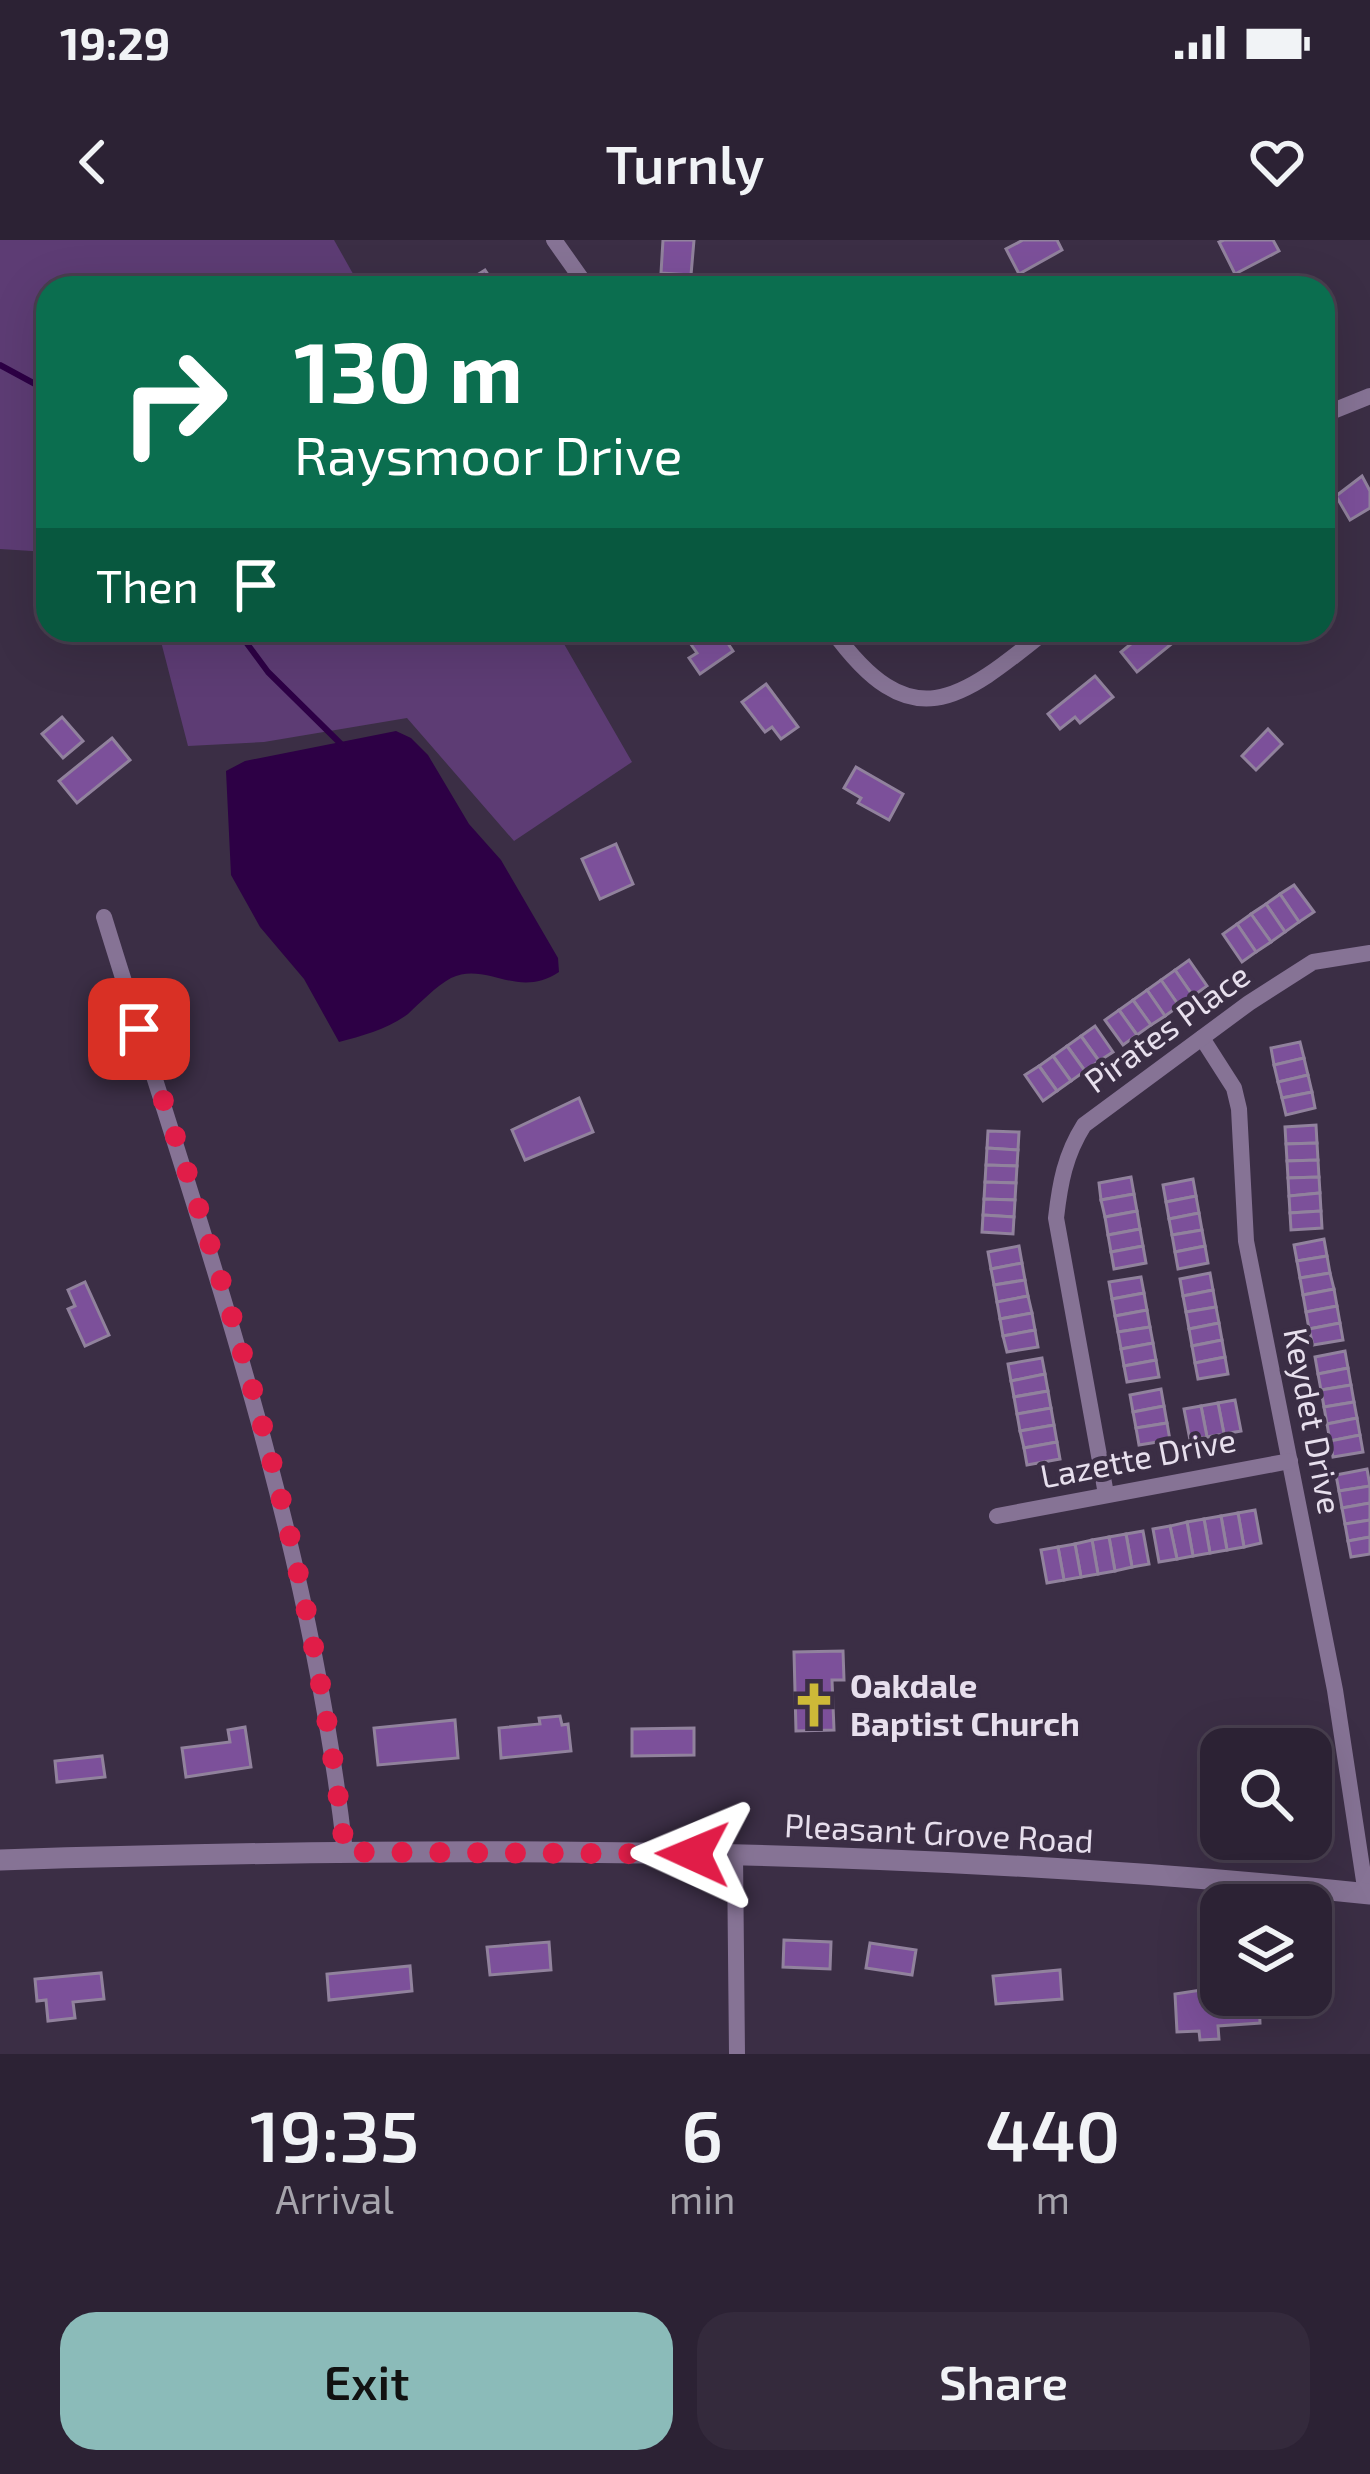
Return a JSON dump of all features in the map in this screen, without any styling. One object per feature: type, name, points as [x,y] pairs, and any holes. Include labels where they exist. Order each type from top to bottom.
[{"type":"street","points":[[554,240],[580,276]]},
{"type":"street","points":[[1335,410],[1370,396]]},
{"type":"street","points":[[842,642],[880,686],[896,694],[932,698],[980,682],[1032,642]]},
{"type":"street","points":[[104,917],[250,1377],[317,1676],[345,1852]]},
{"type":"street","name":"Pirates Place","points":[[1106,1493],[1056,1218],[1061,1172],[1084,1125],[1202,1038],[1312,962],[1370,953]]},
{"type":"street","name":"Keydet Drive","points":[[1202,1038],[1234,1088],[1239,1109],[1246,1241],[1335,1690],[1368,1894]]},
{"type":"street","name":"Lazette Drive","points":[[997,1516],[1290,1460]]},
{"type":"street","name":"Pleasant Grove Road","points":[[0,1861],[345,1852],[735,1855],[1368,1894]]},
{"type":"street","points":[[735,1855],[737,2054]]},
{"type":"shaded area","points":[[0,240],[334,240],[354,276],[36,276],[36,551],[0,549]]},
{"type":"shaded area","points":[[161,642],[563,642],[632,762],[514,841],[407,718],[264,742],[188,746]]},
{"type":"shaded area","points":[[396,731],[428,755],[469,824],[501,860],[558,958],[559,972],[529,982],[477,974],[451,978],[400,1019],[339,1042],[304,979],[260,927],[231,875],[226,771],[245,761]]},
{"type":"building","points":[[663,240],[694,240],[691,275],[661,273]]},
{"type":"building","points":[[1023,240],[1057,240],[1062,250],[1019,274],[1006,249]]},
{"type":"building","points":[[1273,240],[1279,251],[1235,274],[1219,242]]},
{"type":"building","points":[[1362,476],[1370,491],[1370,508],[1350,520],[1336,496]]},
{"type":"building","points":[[689,642],[727,642],[733,651],[700,674],[689,658],[697,653]]},
{"type":"building","points":[[1133,642],[1174,642],[1137,672],[1121,652]]},
{"type":"building","points":[[1095,676],[1113,697],[1080,723],[1075,717],[1060,729],[1048,714]]},
{"type":"building","points":[[766,684],[798,727],[781,739],[772,727],[765,732],[742,702]]},
{"type":"building","points":[[62,717],[83,741],[63,758],[42,734]]},
{"type":"building","points":[[1268,729],[1282,744],[1256,770],[1242,756]]},
{"type":"building","points":[[112,738],[130,760],[77,803],[59,781]]},
{"type":"building","points":[[856,767],[903,794],[889,820],[858,803],[861,798],[844,788]]},
{"type":"building","points":[[616,844],[633,884],[600,899],[582,859]]},
{"type":"building","points":[[1294,885],[1314,912],[1299,922],[1280,894]]},
{"type":"building","points":[[1280,894],[1299,922],[1285,932],[1266,904]]},
{"type":"building","points":[[1266,904],[1285,932],[1271,942],[1251,914]]},
{"type":"building","points":[[1251,914],[1271,942],[1256,952],[1237,924]]},
{"type":"building","points":[[1237,924],[1256,952],[1242,962],[1223,934]]},
{"type":"building","points":[[1189,960],[1207,986],[1193,996],[1175,970]]},
{"type":"building","points":[[1175,970],[1193,996],[1179,1006],[1161,980]]},
{"type":"building","points":[[1161,980],[1179,1006],[1165,1016],[1147,990]]},
{"type":"building","points":[[1147,990],[1165,1016],[1151,1025],[1133,1000]]},
{"type":"building","points":[[1133,1000],[1151,1025],[1137,1035],[1119,1010]]},
{"type":"building","points":[[1119,1010],[1137,1035],[1123,1045],[1105,1020]]},
{"type":"building","points":[[1095,1026],[1113,1052],[1099,1061],[1081,1036]]},
{"type":"building","points":[[1081,1036],[1099,1061],[1085,1071],[1067,1046]]},
{"type":"building","points":[[1300,1042],[1304,1058],[1274,1065],[1271,1048]]},
{"type":"building","points":[[1067,1046],[1085,1071],[1071,1081],[1053,1056]]},
{"type":"building","points":[[1053,1056],[1071,1081],[1057,1091],[1039,1066]]},
{"type":"building","points":[[1304,1058],[1308,1075],[1278,1082],[1274,1065]]},
{"type":"building","points":[[1039,1066],[1057,1091],[1043,1101],[1025,1075]]},
{"type":"building","points":[[1308,1075],[1312,1092],[1282,1098],[1278,1082]]},
{"type":"building","points":[[1312,1092],[1315,1108],[1286,1115],[1282,1098]]},
{"type":"building","points":[[579,1098],[593,1132],[525,1160],[512,1130]]},
{"type":"building","points":[[1316,1125],[1317,1143],[1286,1144],[1285,1127]]},
{"type":"building","points":[[988,1131],[1019,1132],[1018,1150],[987,1148]]},
{"type":"building","points":[[1317,1143],[1318,1160],[1287,1161],[1286,1144]]},
{"type":"building","points":[[987,1148],[1018,1150],[1017,1166],[986,1165]]},
{"type":"building","points":[[1318,1160],[1319,1177],[1288,1178],[1287,1161]]},
{"type":"building","points":[[986,1165],[1017,1166],[1016,1183],[985,1182]]},
{"type":"building","points":[[1131,1177],[1134,1194],[1101,1200],[1099,1183]]},
{"type":"building","points":[[1319,1177],[1320,1193],[1289,1196],[1288,1178]]},
{"type":"building","points":[[1193,1179],[1196,1196],[1166,1202],[1163,1185]]},
{"type":"building","points":[[985,1182],[1016,1183],[1015,1200],[984,1199]]},
{"type":"building","points":[[1320,1193],[1321,1211],[1290,1213],[1289,1196]]},
{"type":"building","points":[[1134,1194],[1137,1211],[1105,1217],[1101,1200]]},
{"type":"building","points":[[1196,1196],[1199,1213],[1169,1219],[1166,1202]]},
{"type":"building","points":[[984,1199],[1015,1200],[1014,1217],[983,1215]]},
{"type":"building","points":[[1137,1211],[1140,1229],[1108,1235],[1105,1217]]},
{"type":"building","points":[[1321,1211],[1322,1228],[1291,1230],[1290,1213]]},
{"type":"building","points":[[1199,1213],[1202,1230],[1172,1235],[1169,1219]]},
{"type":"building","points":[[983,1215],[1014,1217],[1013,1234],[982,1232]]},
{"type":"building","points":[[1140,1229],[1143,1246],[1111,1252],[1108,1235]]},
{"type":"building","points":[[1202,1230],[1205,1246],[1175,1252],[1172,1235]]},
{"type":"building","points":[[1324,1239],[1327,1256],[1297,1261],[1294,1245]]},
{"type":"building","points":[[1019,1246],[1022,1263],[991,1269],[988,1252]]},
{"type":"building","points":[[1143,1246],[1146,1263],[1114,1269],[1111,1252]]},
{"type":"building","points":[[1205,1246],[1208,1263],[1178,1269],[1175,1252]]},
{"type":"building","points":[[1327,1256],[1330,1273],[1300,1278],[1297,1261]]},
{"type":"building","points":[[1022,1263],[1025,1280],[994,1285],[991,1269]]},
{"type":"building","points":[[1210,1273],[1213,1290],[1183,1296],[1180,1279]]},
{"type":"building","points":[[1330,1273],[1334,1289],[1303,1295],[1300,1278]]},
{"type":"building","points":[[1141,1277],[1144,1293],[1112,1299],[1109,1282]]},
{"type":"building","points":[[1025,1280],[1028,1296],[997,1302],[994,1285]]},
{"type":"building","points":[[85,1282],[109,1335],[85,1346],[68,1309],[75,1306],[68,1290]]},
{"type":"building","points":[[1334,1289],[1337,1306],[1306,1312],[1303,1295]]},
{"type":"building","points":[[1213,1290],[1216,1307],[1186,1312],[1183,1296]]},
{"type":"building","points":[[1144,1293],[1147,1310],[1115,1316],[1112,1299]]},
{"type":"building","points":[[1028,1296],[1032,1313],[1000,1319],[997,1302]]},
{"type":"building","points":[[1337,1306],[1340,1323],[1309,1329],[1306,1312]]},
{"type":"building","points":[[1216,1307],[1219,1323],[1189,1329],[1186,1312]]},
{"type":"building","points":[[1147,1310],[1150,1327],[1118,1332],[1115,1316]]},
{"type":"building","points":[[1032,1313],[1035,1330],[1003,1336],[1000,1319]]},
{"type":"building","points":[[1219,1323],[1222,1340],[1192,1346],[1189,1329]]},
{"type":"building","points":[[1340,1323],[1343,1340],[1313,1345],[1309,1329]]},
{"type":"building","points":[[1150,1327],[1153,1343],[1121,1349],[1118,1332]]},
{"type":"building","points":[[1035,1330],[1038,1347],[1007,1352],[1003,1336]]},
{"type":"building","points":[[1222,1340],[1225,1357],[1195,1363],[1192,1346]]},
{"type":"building","points":[[1153,1343],[1156,1360],[1124,1366],[1121,1349]]},
{"type":"building","points":[[1345,1351],[1348,1368],[1318,1374],[1315,1357]]},
{"type":"building","points":[[1225,1357],[1228,1374],[1198,1379],[1195,1363]]},
{"type":"building","points":[[1042,1358],[1045,1374],[1011,1381],[1008,1364]]},
{"type":"building","points":[[1156,1360],[1159,1377],[1127,1382],[1124,1366]]},
{"type":"building","points":[[1348,1368],[1351,1385],[1321,1390],[1318,1374]]},
{"type":"building","points":[[1045,1374],[1048,1391],[1014,1397],[1011,1381]]},
{"type":"building","points":[[1351,1385],[1354,1402],[1324,1407],[1321,1390]]},
{"type":"building","points":[[1161,1389],[1164,1406],[1133,1412],[1130,1395]]},
{"type":"building","points":[[1048,1391],[1051,1408],[1017,1414],[1014,1397]]},
{"type":"building","points":[[1235,1400],[1241,1431],[1224,1434],[1218,1403]]},
{"type":"building","points":[[1354,1402],[1357,1418],[1327,1424],[1324,1407]]},
{"type":"building","points":[[1218,1403],[1224,1434],[1207,1437],[1201,1406]]},
{"type":"building","points":[[1164,1406],[1167,1423],[1136,1428],[1133,1412]]},
{"type":"building","points":[[1201,1406],[1207,1437],[1190,1440],[1184,1409]]},
{"type":"building","points":[[1051,1408],[1054,1425],[1020,1431],[1017,1414]]},
{"type":"building","points":[[1357,1418],[1360,1435],[1330,1441],[1327,1424]]},
{"type":"building","points":[[1167,1423],[1170,1440],[1139,1445],[1136,1428]]},
{"type":"building","points":[[1054,1425],[1057,1442],[1024,1448],[1020,1431]]},
{"type":"building","points":[[1360,1435],[1363,1452],[1333,1457],[1330,1441]]},
{"type":"building","points":[[1057,1442],[1060,1459],[1027,1465],[1024,1448]]},
{"type":"building","points":[[1367,1469],[1370,1486],[1339,1491],[1336,1475]]},
{"type":"building","points":[[1370,1486],[1370,1503],[1342,1508],[1339,1491]]},
{"type":"building","points":[[1370,1503],[1370,1520],[1345,1524],[1342,1508]]},
{"type":"building","points":[[1255,1510],[1261,1543],[1244,1547],[1238,1513]]},
{"type":"building","points":[[1238,1513],[1244,1547],[1227,1550],[1221,1516]]},
{"type":"building","points":[[1221,1516],[1227,1550],[1210,1553],[1204,1519]]},
{"type":"building","points":[[1204,1519],[1210,1553],[1193,1556],[1187,1522]]},
{"type":"building","points":[[1370,1520],[1370,1537],[1348,1541],[1345,1524]]},
{"type":"building","points":[[1187,1522],[1193,1556],[1177,1559],[1170,1526]]},
{"type":"building","points":[[1170,1526],[1177,1559],[1159,1562],[1153,1529]]},
{"type":"building","points":[[1143,1531],[1149,1564],[1132,1567],[1126,1534]]},
{"type":"building","points":[[1126,1534],[1132,1567],[1115,1571],[1109,1537]]},
{"type":"building","points":[[1109,1537],[1115,1571],[1098,1574],[1092,1540]]},
{"type":"building","points":[[1370,1537],[1370,1554],[1351,1557],[1348,1541]]},
{"type":"building","points":[[1092,1540],[1098,1574],[1081,1577],[1075,1544]]},
{"type":"building","points":[[1075,1544],[1081,1577],[1064,1580],[1058,1547]]},
{"type":"building","points":[[1058,1547],[1064,1580],[1047,1583],[1041,1550]]},
{"type":"building","name":"Oakdale Baptist Church","points":[[843,1651],[844,1680],[832,1680],[834,1730],[796,1731],[794,1652]]},
{"type":"building","points":[[560,1716],[562,1725],[568,1724],[571,1751],[501,1758],[499,1728],[540,1724],[539,1718]]},
{"type":"building","points":[[455,1720],[458,1758],[378,1765],[374,1728]]},
{"type":"building","points":[[245,1727],[251,1767],[186,1777],[182,1748],[230,1742],[228,1730]]},
{"type":"building","points":[[694,1728],[694,1755],[632,1756],[632,1729]]},
{"type":"building","points":[[102,1756],[105,1777],[57,1782],[55,1761]]},
{"type":"building","points":[[784,1940],[831,1942],[830,1969],[783,1967]]},
{"type":"building","points":[[549,1942],[551,1970],[490,1975],[487,1947]]},
{"type":"building","points":[[870,1943],[916,1950],[912,1975],[866,1968]]},
{"type":"building","points":[[410,1966],[412,1991],[329,2000],[327,1974]]},
{"type":"building","points":[[1060,1970],[1062,1999],[996,2004],[993,1976]]},
{"type":"building","points":[[101,1973],[104,1999],[73,2002],[75,2018],[48,2021],[46,2000],[37,2001],[35,1979]]},
{"type":"building","points":[[1200,1990],[1200,2016],[1260,2016],[1260,2023],[1218,2026],[1219,2039],[1200,2040],[1199,2031],[1177,2032],[1175,1994]]},
{"type":"waterway","points":[[0,365],[36,384]]},
{"type":"waterway","points":[[246,642],[268,672],[343,746]]},
{"type":"place","name":"Oakdale Baptist Church","points":[[814,1705]]},
{"type":"route","points":[[139,1029],[250,1377],[317,1676],[345,1852],[693,1854]]}]
